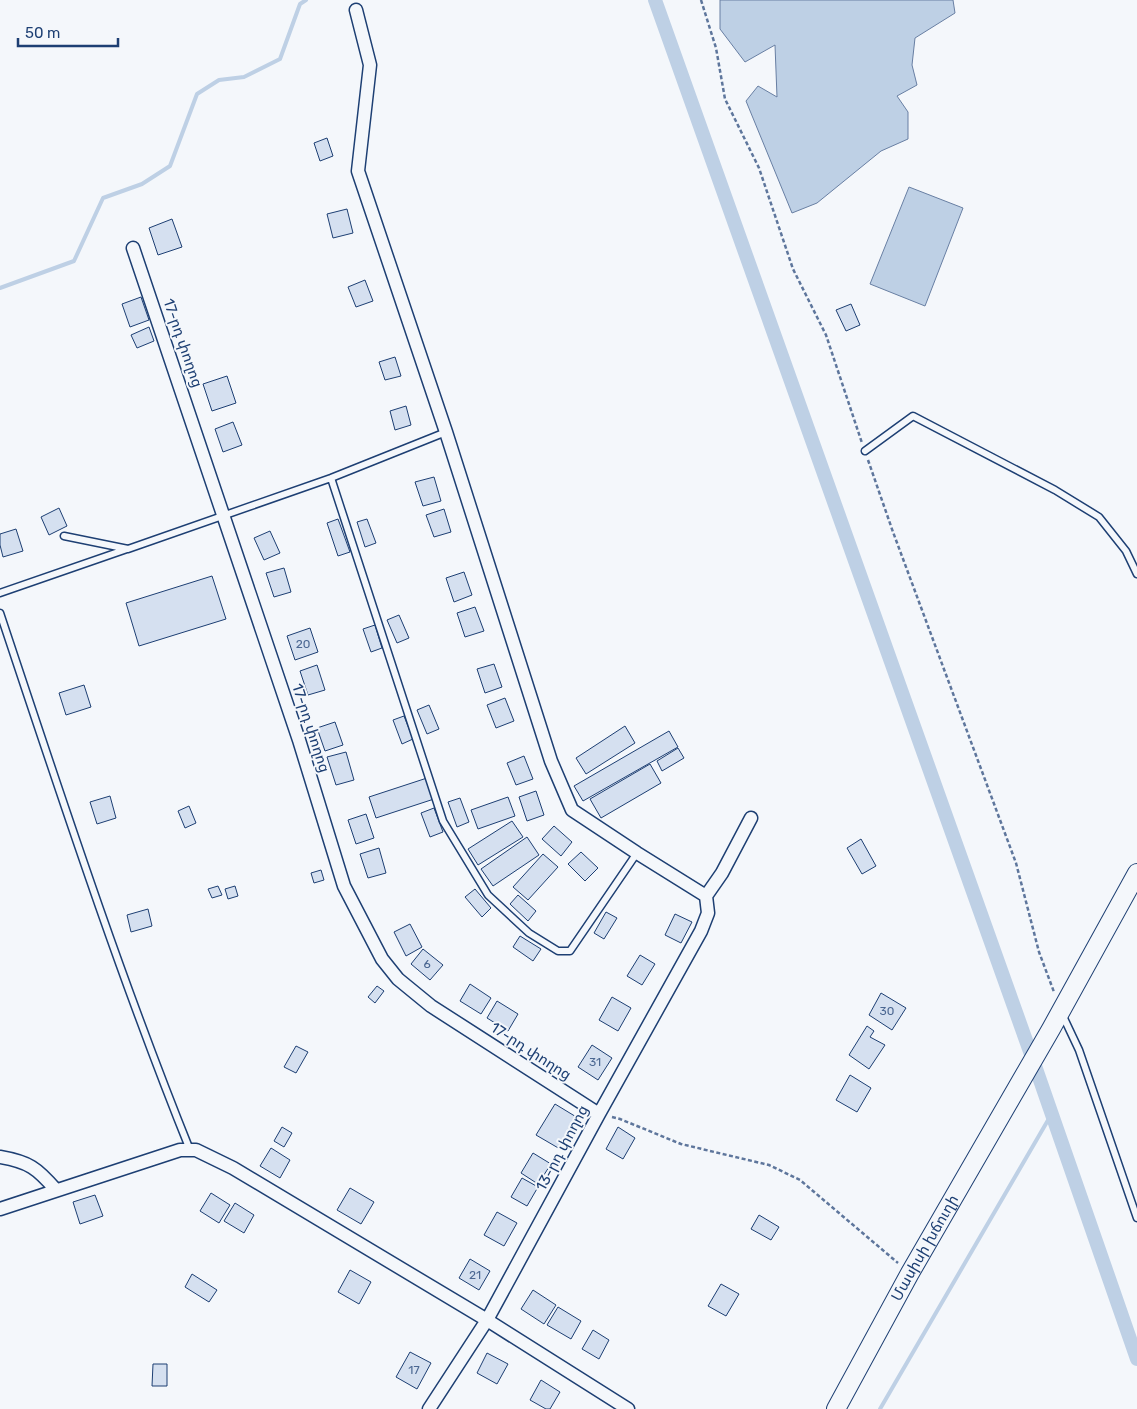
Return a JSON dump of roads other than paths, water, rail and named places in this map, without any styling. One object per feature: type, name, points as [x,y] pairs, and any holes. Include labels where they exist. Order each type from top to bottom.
[{"type":"main road","name":"Մասիսի խճուղի","points":[[836,1409],[910,1273],[1051,1029],[1137,872]]},
{"type":"street","points":[[356,10],[370,65],[358,171],[446,432],[551,761],[572,810],[636,853],[706,896],[722,873],[751,818]]},
{"type":"street","name":"17-րդ փողոց","points":[[133,248],[299,740],[344,886],[382,959],[398,979],[431,1006],[599,1114]]},
{"type":"street","name":"13-րդ փողոց","points":[[429,1409],[487,1320],[599,1114],[702,931],[708,913],[706,896]]},
{"type":"street","points":[[0,1208],[180,1150],[196,1150],[234,1168],[487,1320],[628,1409]]},
{"type":"street","points":[[0,1157],[21,1160],[41,1172],[56,1190]]},
{"type":"lane","points":[[865,450],[913,416],[1055,490],[1099,517],[1126,551],[1137,574]]},
{"type":"lane","points":[[0,592],[331,478],[446,432]]},
{"type":"lane","points":[[331,478],[443,821],[488,895],[529,933],[558,951],[570,951],[636,853]]},
{"type":"lane","points":[[64,536],[128,549]]},
{"type":"lane","points":[[0,613],[63,804],[159,1072],[190,1150]]},
{"type":"lane","points":[[1060,1010],[1079,1050],[1137,1218]]},
{"type":"water","points":[[720,0],[953,0],[955,13],[915,38],[912,65],[917,85],[897,96],[908,112],[908,139],[881,151],[817,203],[792,213],[746,101],[758,86],[777,97],[775,45],[745,62],[720,29]]},
{"type":"water","points":[[909,187],[963,208],[925,306],[870,284]]},
{"type":"waterway","points":[[0,288],[74,261],[103,198],[142,184],[170,166],[197,94],[219,80],[244,77],[280,59],[300,4],[306,0]]},
{"type":"waterway","points":[[655,0],[1033,1060],[1137,1359]]},
{"type":"waterway","points":[[880,1409],[1051,1115]]}]
